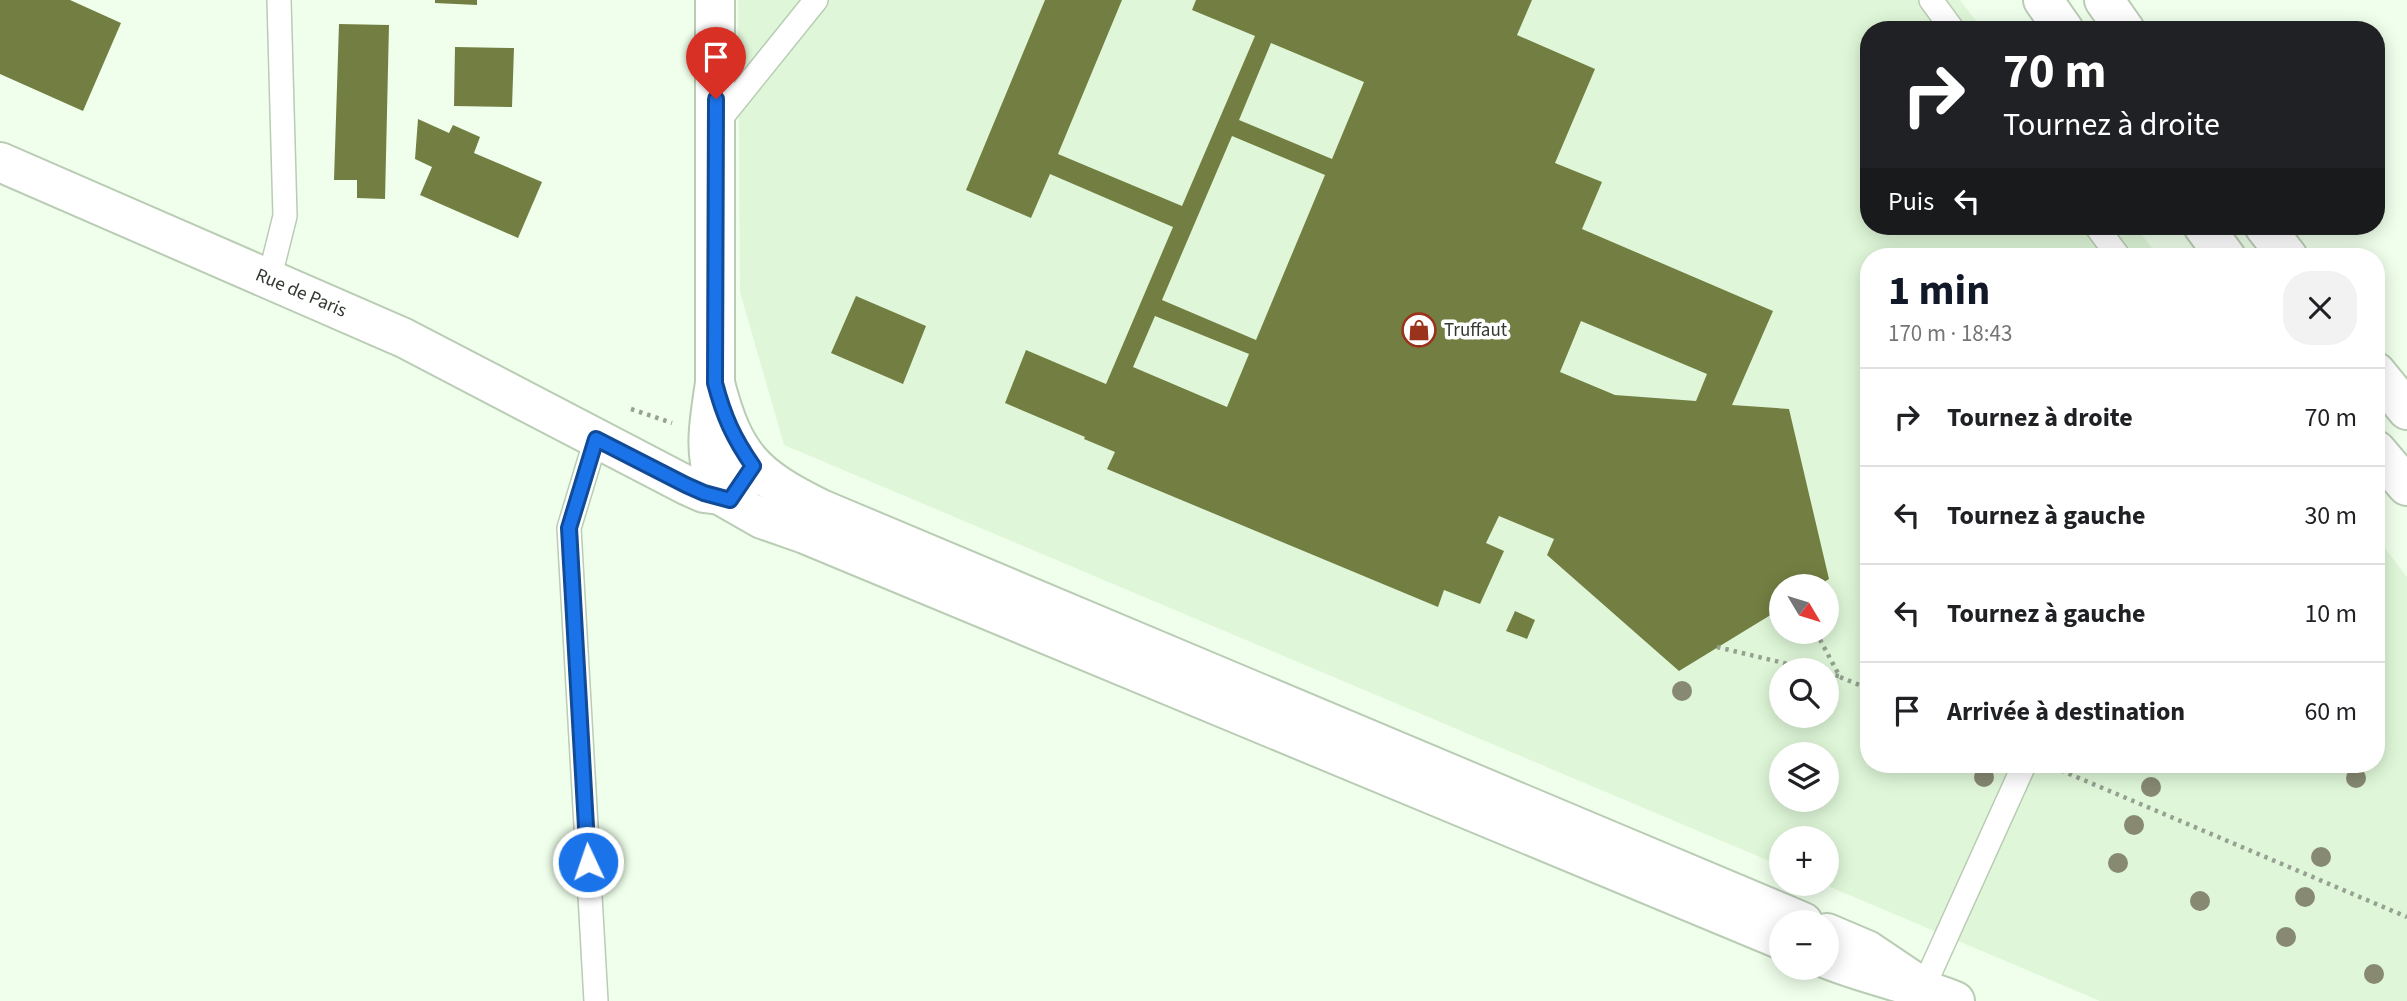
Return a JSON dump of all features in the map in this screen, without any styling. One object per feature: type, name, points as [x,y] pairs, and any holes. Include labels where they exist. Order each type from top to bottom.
[{"type":"main road","points":[[715,0],[715,383],[709,427],[711,464],[716,481],[730,500],[753,466]]},
{"type":"main road","points":[[2043,0],[2058,21]]},
{"type":"main road","points":[[2104,0],[2119,21]]},
{"type":"main road","name":"Rue de Paris","points":[[0,162],[404,338],[686,485],[730,500],[762,519],[818,539],[1769,935]]},
{"type":"main road","points":[[715,383],[724,417],[753,466],[785,491],[821,509],[1774,910]]},
{"type":"main road","points":[[2385,383],[2407,410]]},
{"type":"main road","points":[[2385,460],[2407,486]]},
{"type":"main road","points":[[1839,938],[1867,950],[1939,994]]},
{"type":"main road","points":[[1839,964],[1939,994]]},
{"type":"lane","points":[[269,279],[285,216],[279,0]]},
{"type":"lane","points":[[717,123],[816,0]]},
{"type":"lane","points":[[1931,0],[1946,21]]},
{"type":"lane","points":[[596,439],[569,528],[596,1001]]},
{"type":"lane","points":[[1939,994],[2021,773]]},
{"type":"path","points":[[1822,644],[1840,677],[1860,685]]},
{"type":"path","points":[[1717,647],[1769,659]]},
{"type":"path","points":[[2067,773],[2407,917]]},
{"type":"shaded area","points":[[738,0],[1960,0],[1976,21],[1860,21],[1860,235],[2142,235],[2152,248],[1860,248],[1860,773],[2385,773],[2385,548],[2407,577],[2407,1001],[2100,1001],[1839,891],[1839,826],[1769,826],[1769,861],[784,445],[740,292]]},
{"type":"building","points":[[0,0],[70,0],[121,23],[83,111],[0,74]]},
{"type":"building","points":[[435,0],[477,0],[477,5],[435,3]]},
{"type":"building","points":[[1045,0],[1122,0],[1058,154],[1182,206],[1255,36],[1192,10],[1196,0],[1532,0],[1517,35],[1595,69],[1555,163],[1602,182],[1582,229],[1773,311],[1732,405],[1789,409],[1828,574],[1769,574],[1769,616],[1679,671],[1547,555],[1554,539],[1499,516],[1486,543],[1504,551],[1480,604],[1444,590],[1438,607],[1107,469],[1115,452],[1005,403],[1026,350],[1106,384],[1173,227],[1050,174],[1031,218],[966,190]],"holes":[[[1271,43],[1364,82],[1332,159],[1239,120]],[[1232,136],[1325,175],[1256,340],[1162,300]],[[1155,316],[1249,354],[1227,407],[1133,367]],[[1581,321],[1707,374],[1696,401],[1615,395],[1560,372]]]},
{"type":"building","points":[[339,24],[389,25],[385,199],[357,198],[357,180],[334,180]]},
{"type":"building","points":[[455,47],[514,48],[512,107],[454,106]]},
{"type":"building","points":[[418,119],[449,133],[453,125],[480,137],[474,153],[542,182],[518,238],[420,195],[432,167],[415,159]]},
{"type":"building","points":[[856,296],[926,326],[903,384],[831,353]]},
{"type":"building","points":[[1515,611],[1535,620],[1527,639],[1506,631]]},
{"type":"place","name":"Truffaut","points":[[1419,330]]},
{"type":"route","points":[[588,862],[569,528],[596,439],[686,485],[730,500],[753,466],[724,417],[715,383],[716,99]]}]
